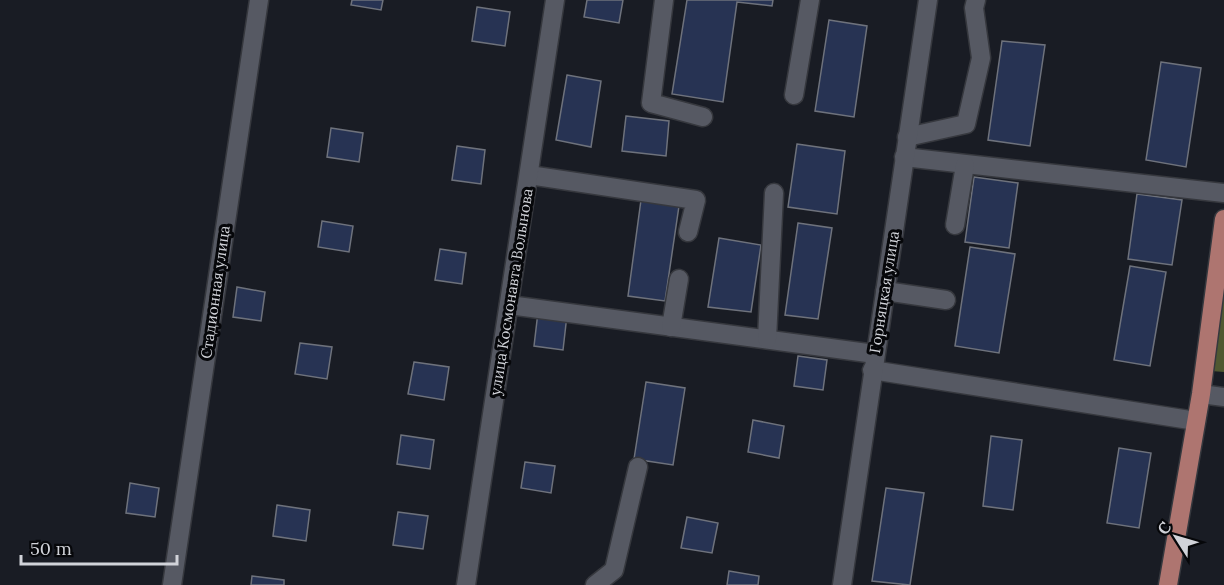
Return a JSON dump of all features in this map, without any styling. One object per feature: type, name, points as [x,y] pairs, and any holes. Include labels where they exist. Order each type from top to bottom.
[{"type":"main road","points":[[1168,585],[1201,394],[1224,219]]},
{"type":"street","name":"Стадионная улица","points":[[172,585],[258,0]]},
{"type":"street","name":"улица Космонавта Волынова","points":[[466,585],[555,0]]},
{"type":"street","points":[[664,0],[651,103],[703,117]]},
{"type":"street","points":[[794,95],[810,0]]},
{"type":"street","name":"Горняцкая улица","points":[[842,585],[928,0]]},
{"type":"street","points":[[907,137],[966,124],[981,58],[974,8],[976,0]]},
{"type":"street","points":[[904,158],[1224,194]]},
{"type":"street","points":[[955,225],[965,165]]},
{"type":"street","points":[[529,175],[696,200],[688,232]]},
{"type":"street","points":[[767,339],[774,193]]},
{"type":"street","points":[[672,327],[679,279]]},
{"type":"street","points":[[885,291],[946,300]]},
{"type":"street","points":[[509,306],[767,339],[874,362],[1196,421]]},
{"type":"street","points":[[1201,394],[1224,397]]},
{"type":"street","points":[[596,585],[614,570],[638,467]]},
{"type":"green space","points":[[1224,286],[1224,372],[1211,371]]},
{"type":"building","points":[[352,0],[383,0],[381,10],[351,5]]},
{"type":"building","points":[[587,0],[623,0],[619,23],[584,17]]},
{"type":"building","points":[[687,0],[773,0],[772,6],[737,2],[723,102],[672,94]]},
{"type":"building","points":[[477,7],[510,12],[505,46],[472,41]]},
{"type":"building","points":[[829,20],[867,26],[854,117],[815,111]]},
{"type":"building","points":[[1002,41],[1045,45],[1030,146],[988,140]]},
{"type":"building","points":[[1161,62],[1201,68],[1186,167],[1146,160]]},
{"type":"building","points":[[567,75],[601,81],[591,147],[556,140]]},
{"type":"building","points":[[626,116],[669,121],[666,156],[622,151]]},
{"type":"building","points":[[331,128],[363,133],[359,162],[327,157]]},
{"type":"building","points":[[797,144],[845,151],[837,214],[788,207]]},
{"type":"building","points":[[457,146],[485,150],[481,184],[452,180]]},
{"type":"building","points":[[974,177],[1018,183],[1009,248],[965,242]]},
{"type":"building","points":[[1137,194],[1182,200],[1172,265],[1128,259]]},
{"type":"building","points":[[641,200],[679,206],[665,301],[628,296]]},
{"type":"building","points":[[322,221],[353,226],[349,252],[318,247]]},
{"type":"building","points":[[798,223],[832,228],[818,319],[785,315]]},
{"type":"building","points":[[719,238],[761,245],[751,312],[708,307]]},
{"type":"building","points":[[970,247],[1015,254],[999,353],[955,346]]},
{"type":"building","points":[[440,249],[466,253],[462,284],[435,280]]},
{"type":"building","points":[[1130,266],[1166,272],[1150,366],[1114,360]]},
{"type":"building","points":[[237,287],[265,292],[261,321],[233,317]]},
{"type":"building","points":[[538,312],[567,315],[563,350],[534,346]]},
{"type":"building","points":[[300,343],[332,347],[327,379],[295,374]]},
{"type":"building","points":[[798,356],[827,360],[823,390],[794,386]]},
{"type":"building","points":[[414,362],[449,367],[444,400],[408,394]]},
{"type":"building","points":[[646,382],[685,388],[673,465],[634,459]]},
{"type":"building","points":[[753,420],[784,426],[779,458],[748,452]]},
{"type":"building","points":[[401,435],[434,440],[430,469],[397,464]]},
{"type":"building","points":[[991,436],[1022,440],[1013,510],[983,506]]},
{"type":"building","points":[[1119,448],[1151,453],[1139,528],[1107,523]]},
{"type":"building","points":[[525,462],[555,466],[551,493],[521,488]]},
{"type":"building","points":[[130,483],[159,488],[155,517],[126,513]]},
{"type":"building","points":[[886,488],[924,493],[910,585],[872,581]]},
{"type":"building","points":[[277,505],[310,510],[306,541],[273,536]]},
{"type":"building","points":[[398,512],[428,516],[423,549],[393,545]]},
{"type":"building","points":[[687,517],[718,523],[712,553],[681,548]]},
{"type":"building","points":[[729,571],[759,576],[758,585],[727,585]]},
{"type":"building","points":[[252,576],[284,580],[284,585],[251,585]]}]
